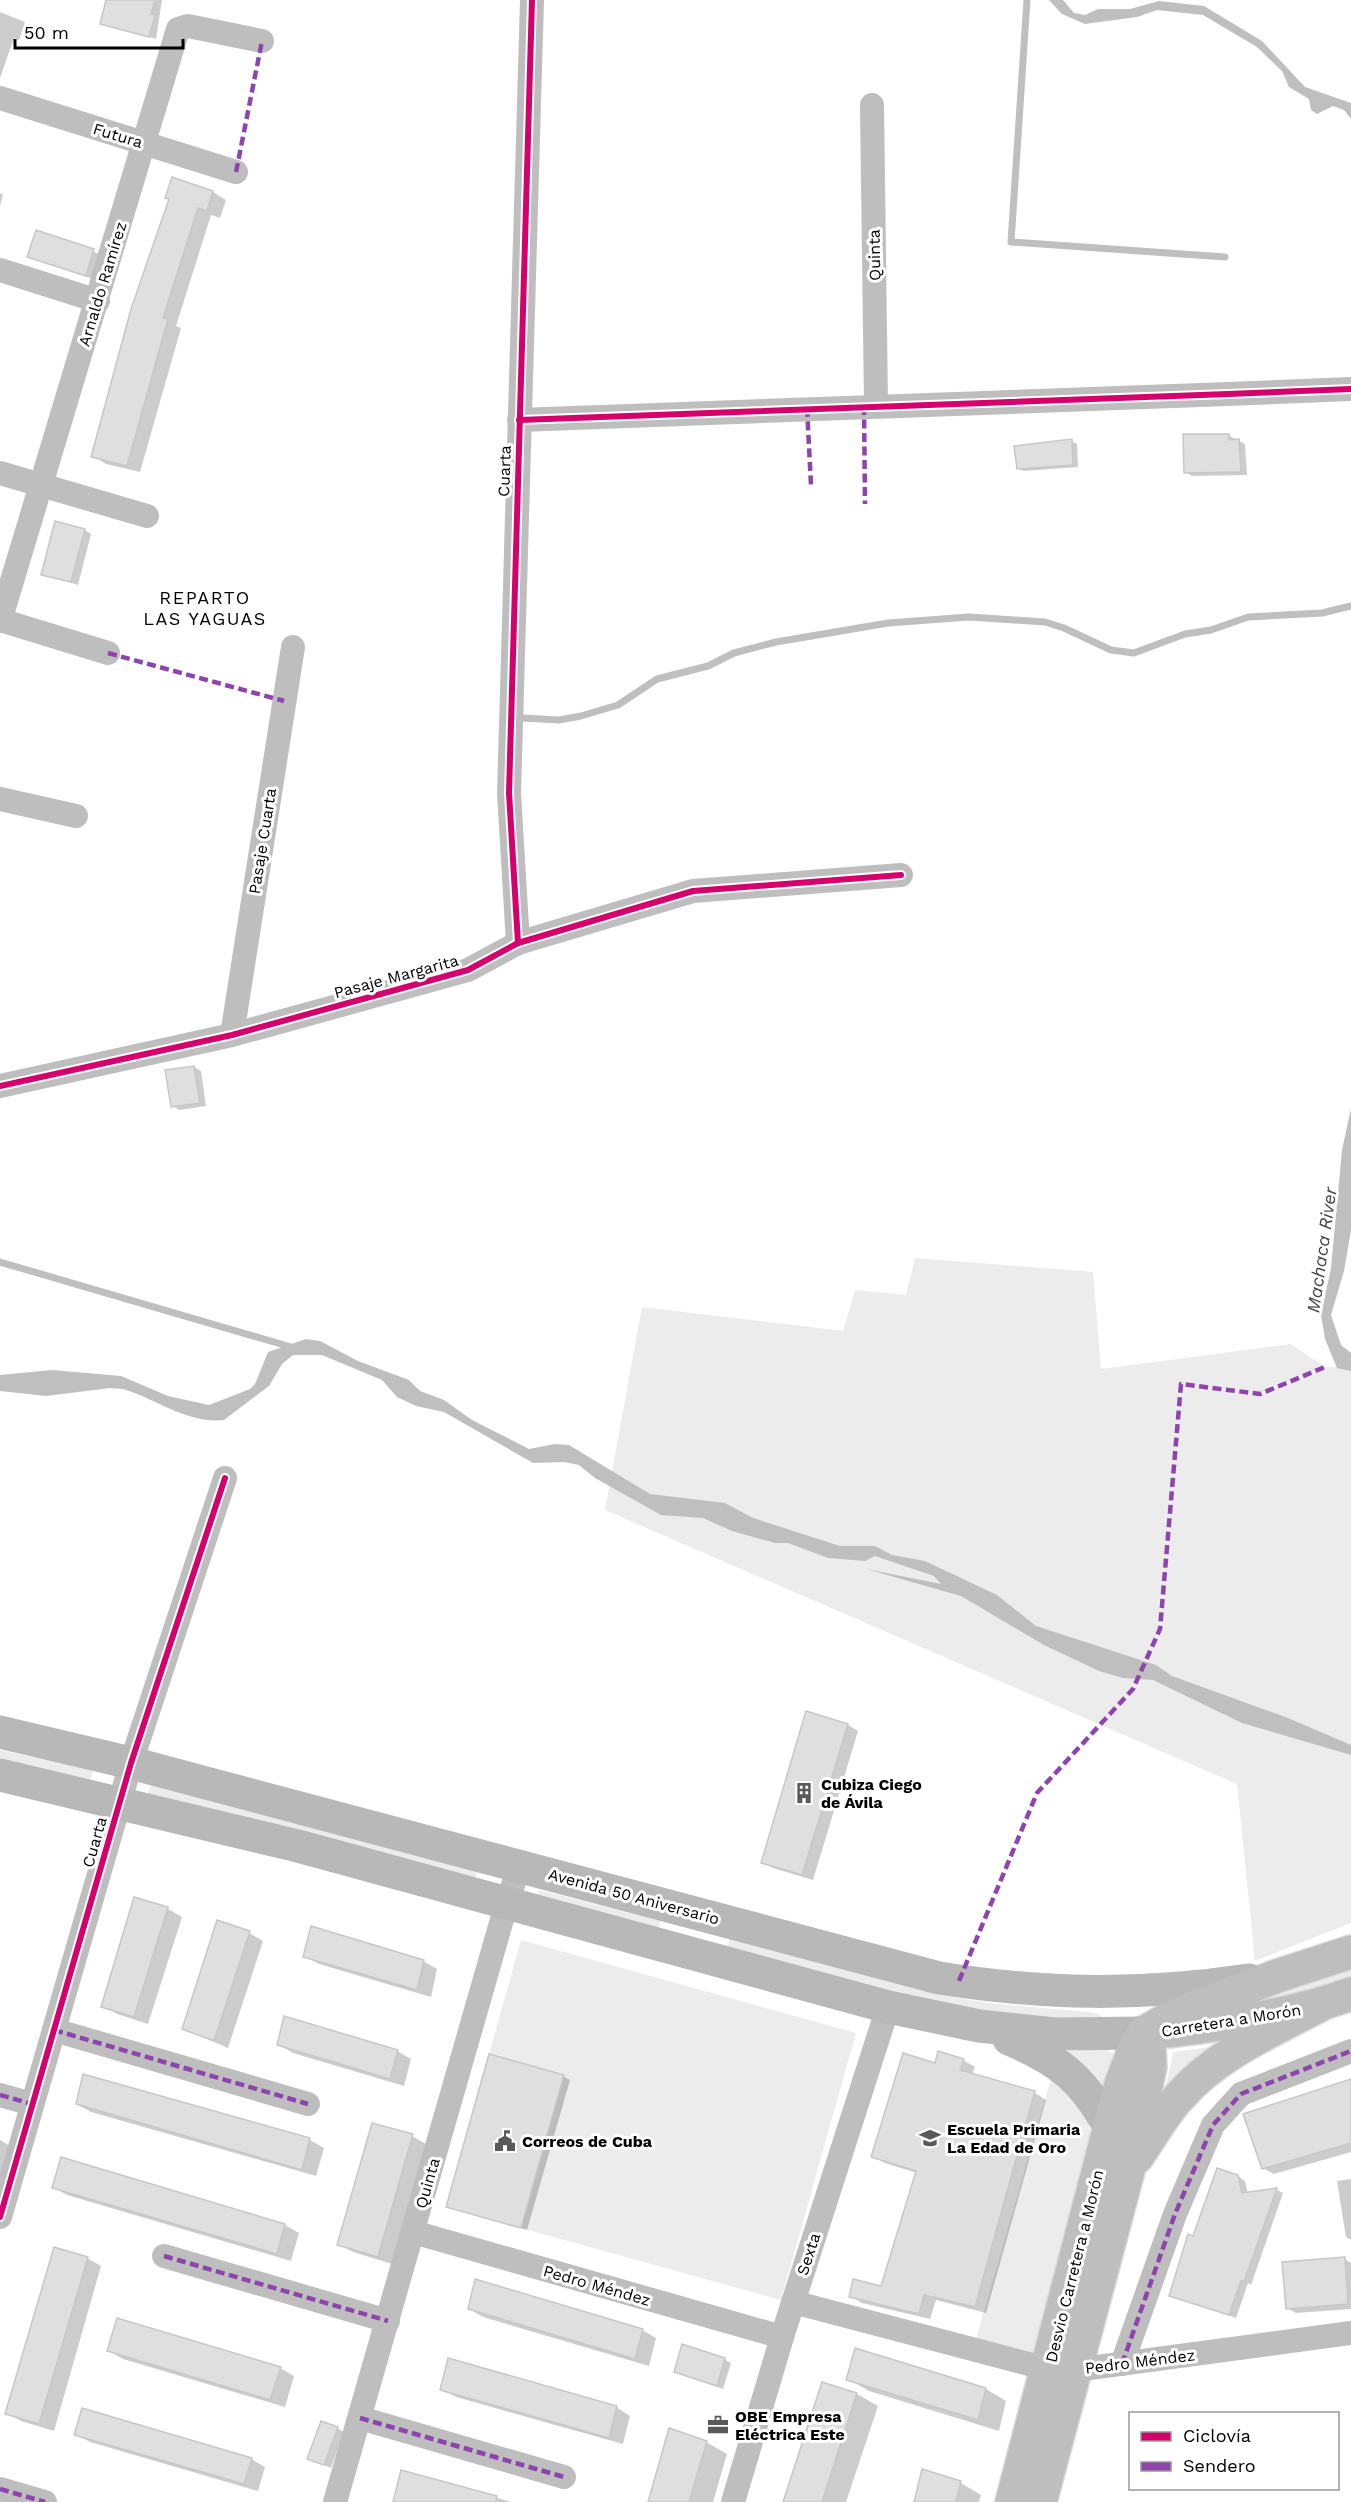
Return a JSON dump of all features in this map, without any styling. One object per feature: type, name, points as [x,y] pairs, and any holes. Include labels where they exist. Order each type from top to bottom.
[{"type":"main road","name":"Avenida 50 Aniversario","points":[[0,1732],[131,1763],[939,1978],[1008,1989],[1102,1993],[1202,1987],[1277,1976]]},
{"type":"main road","points":[[0,1775],[120,1802],[507,1902],[888,2007],[979,2026],[1055,2034],[1144,2034],[1179,2014],[1277,1976],[1351,1952]]},
{"type":"main road","points":[[693,1953],[704,1915]]},
{"type":"main road","points":[[1102,1993],[1132,2017],[1144,2034]]},
{"type":"main road","name":"Carretera a Morón","points":[[1144,2034],[1237,2022],[1320,2005],[1351,1994]]},
{"type":"main road","points":[[1128,2171],[1179,2096],[1204,2072],[1234,2051],[1320,2005]]},
{"type":"main road","points":[[979,2026],[1059,2063],[1094,2098],[1109,2126]]},
{"type":"main road","name":"Desvio Carretera a Morón","points":[[1040,2502],[1062,2369],[1109,2126],[1130,2057],[1144,2034]]},
{"type":"main road","name":"Desvio Carretera a Morón","points":[[1012,2502],[1062,2369],[1128,2171],[1150,2067],[1149,2045],[1144,2034]]},
{"type":"street","name":"Cuarta","points":[[518,943],[509,793],[532,0]]},
{"type":"street","name":"Arnaldo Ramírez","points":[[0,620],[98,301],[178,29],[188,26],[262,41]]},
{"type":"street","name":"Futura","points":[[0,98],[236,172]]},
{"type":"street","name":"Quinta","points":[[872,105],[876,405]]},
{"type":"street","points":[[0,270],[98,301]]},
{"type":"street","points":[[519,420],[1351,389]]},
{"type":"street","points":[[0,473],[147,516]]},
{"type":"street","points":[[0,620],[108,653]]},
{"type":"street","name":"Pasaje Cuarta","points":[[232,1035],[292,647]]},
{"type":"street","points":[[0,799],[76,816]]},
{"type":"street","name":"Pasaje Margarita","points":[[0,1086],[232,1035],[468,970],[518,943],[693,891],[901,875]]},
{"type":"street","name":"Cuarta","points":[[0,2217],[131,1763],[225,1479]]},
{"type":"street","name":"Quinta","points":[[335,2502],[507,1902],[520,1866]]},
{"type":"street","name":"Sexta","points":[[733,2502],[782,2337],[888,2007]]},
{"type":"street","points":[[54,2030],[308,2104]]},
{"type":"street","points":[[1122,2364],[1175,2214],[1213,2125],[1241,2094],[1351,2051]]},
{"type":"street","points":[[0,2095],[32,2104]]},
{"type":"street","name":"Pedro Méndez","points":[[413,2232],[782,2337]]},
{"type":"street","points":[[164,2256],[388,2321]]},
{"type":"street","name":"Pedro Méndez","points":[[793,2302],[1062,2369],[1122,2364],[1351,2333]]},
{"type":"street","points":[[360,2418],[564,2477]]},
{"type":"street","points":[[0,2489],[45,2502]]},
{"type":"shaded area","points":[[1049,0],[1063,0],[1074,13],[1085,15],[1098,9],[1130,9],[1159,1],[1204,6],[1262,41],[1305,87],[1351,103],[1351,119],[1344,110],[1333,106],[1317,114],[1311,110],[1309,99],[1289,87],[1282,71],[1257,47],[1203,15],[1157,10],[1137,17],[1085,24],[1062,14]]},
{"type":"shaded area","points":[[1351,1108],[1351,1230],[1344,1271],[1331,1315],[1341,1345],[1351,1353],[1351,1371],[1337,1368],[1325,1339],[1321,1315],[1331,1268],[1342,1150]]},
{"type":"shaded area","points":[[915,1258],[1093,1272],[1101,1369],[1291,1344],[1325,1367],[1351,1367],[1351,1923],[1255,1961],[1237,1784],[605,1510],[642,1307],[843,1331],[855,1290],[906,1295]]},
{"type":"shaded area","points":[[306,1339],[320,1341],[358,1361],[409,1380],[420,1391],[444,1400],[472,1420],[529,1449],[555,1444],[569,1445],[650,1494],[725,1503],[753,1518],[840,1546],[875,1546],[892,1555],[925,1561],[997,1595],[1036,1626],[1156,1665],[1172,1676],[1288,1718],[1351,1745],[1351,1755],[1242,1723],[1153,1680],[1123,1678],[1099,1671],[1044,1645],[961,1596],[866,1569],[941,1584],[934,1576],[875,1556],[865,1561],[828,1558],[788,1543],[775,1543],[732,1531],[703,1518],[661,1515],[595,1478],[579,1465],[564,1462],[533,1463],[444,1412],[416,1406],[397,1397],[382,1380],[322,1355],[293,1355],[282,1364],[269,1386],[224,1420],[185,1415],[123,1389],[110,1388],[46,1396],[0,1391],[0,1375],[52,1370],[121,1376],[168,1396],[209,1405],[250,1389],[255,1384],[268,1352]]},
{"type":"shaded area","points":[[0,1750],[93,1770],[91,1780],[0,1761]]},
{"type":"shaded area","points":[[152,1784],[478,1868],[475,1879],[147,1795]]},
{"type":"shaded area","points":[[539,1890],[660,1921],[658,1931],[536,1900]]},
{"type":"shaded area","points":[[730,1939],[940,1995],[989,2003],[1088,2012],[1098,2014],[1111,2024],[938,2008],[727,1947]]},
{"type":"shaded area","points":[[521,1940],[856,2033],[781,2300],[521,2228],[563,2075],[489,2054]]},
{"type":"shaded area","points":[[1351,1968],[1351,1976],[1268,2003],[1240,2005]]},
{"type":"shaded area","points":[[1225,2045],[1165,2090],[1173,2052]]},
{"type":"shaded area","points":[[1106,2049],[1114,2055],[1114,2061],[1104,2090],[1092,2072],[1065,2051]]},
{"type":"shaded area","points":[[1051,2079],[1071,2093],[1084,2110],[1090,2130],[1092,2154],[1034,2355],[976,2339]]},
{"type":"building","points":[[106,0],[155,0],[151,14],[155,15],[149,37],[100,24]]},
{"type":"building","points":[[172,177],[213,191],[207,211],[198,208],[163,318],[168,319],[127,466],[91,457],[131,309],[169,199],[165,198]]},
{"type":"building","points":[[36,230],[94,249],[86,276],[27,257]]},
{"type":"building","points":[[1183,434],[1229,434],[1229,440],[1239,439],[1241,472],[1184,473]]},
{"type":"building","points":[[1072,439],[1073,465],[1017,469],[1014,446]]},
{"type":"building","points":[[55,521],[85,529],[71,582],[41,575]]},
{"type":"building","points":[[194,1066],[200,1103],[171,1107],[165,1070]]},
{"type":"building","name":"Cubiza Ciego de Ávila","points":[[806,1711],[848,1724],[802,1875],[761,1863]]},
{"type":"building","points":[[134,1897],[168,1907],[134,2017],[101,2007]]},
{"type":"building","points":[[217,1920],[250,1931],[214,2041],[182,2029]]},
{"type":"building","points":[[311,1926],[424,1960],[417,1990],[303,1957]]},
{"type":"building","points":[[284,2016],[398,2050],[390,2079],[277,2045]]},
{"type":"building","name":"Escuela Primaria La Edad de Oro","points":[[938,2051],[964,2059],[960,2070],[1035,2091],[975,2307],[924,2295],[919,2314],[849,2297],[853,2279],[881,2286],[916,2171],[871,2157],[903,2053],[935,2063]]},
{"type":"building","name":"Correos de Cuba","points":[[489,2054],[564,2075],[521,2228],[446,2207]]},
{"type":"building","points":[[83,2074],[310,2138],[302,2170],[76,2104]]},
{"type":"building","points":[[1351,2079],[1351,2143],[1262,2169],[1243,2114]]},
{"type":"building","points":[[372,2123],[413,2134],[378,2257],[337,2245]]},
{"type":"building","points":[[61,2157],[285,2224],[277,2254],[52,2188]]},
{"type":"building","points":[[1217,2168],[1238,2175],[1242,2193],[1277,2188],[1244,2282],[1241,2281],[1229,2315],[1169,2296],[1188,2234],[1193,2236]]},
{"type":"building","points":[[54,2247],[88,2257],[39,2424],[5,2414]]},
{"type":"building","points":[[1345,2257],[1348,2304],[1286,2309],[1282,2262]]},
{"type":"building","points":[[475,2279],[643,2329],[635,2359],[468,2309]]},
{"type":"building","points":[[117,2318],[281,2367],[270,2400],[107,2351]]},
{"type":"building","points":[[682,2344],[725,2358],[717,2386],[674,2372]]},
{"type":"building","points":[[855,2348],[986,2388],[978,2420],[846,2380]]},
{"type":"building","points":[[448,2358],[617,2406],[609,2438],[440,2390]]},
{"type":"building","points":[[822,2382],[857,2393],[822,2502],[783,2502]]},
{"type":"building","points":[[82,2408],[252,2458],[244,2484],[74,2435]]},
{"type":"building","points":[[321,2421],[338,2427],[324,2465],[307,2459]]},
{"type":"building","points":[[669,2428],[707,2441],[689,2502],[648,2502]]},
{"type":"building","points":[[922,2469],[961,2481],[956,2502],[914,2502]]},
{"type":"building","points":[[401,2470],[497,2496],[496,2502],[393,2502]]},
{"type":"waterway","points":[[1027,0],[1011,242],[1225,257]]},
{"type":"waterway","points":[[522,718],[559,720],[581,716],[618,705],[657,679],[708,666],[734,653],[776,642],[888,623],[969,617],[1045,622],[1064,628],[1111,650],[1134,653],[1185,634],[1211,630],[1248,617],[1322,613],[1351,606]]},
{"type":"waterway","points":[[0,1262],[291,1347]]},
{"type":"marked path","points":[[236,172],[262,41]]},
{"type":"marked path","points":[[864,406],[865,504]]},
{"type":"marked path","points":[[807,408],[811,485]]},
{"type":"marked path","points":[[108,653],[284,701]]},
{"type":"marked path","points":[[959,1981],[1037,1793],[1133,1689],[1160,1629],[1181,1384],[1260,1394],[1325,1367]]},
{"type":"marked path","points":[[54,2030],[308,2104]]},
{"type":"marked path","points":[[1122,2364],[1175,2214],[1213,2125],[1241,2094],[1351,2051]]},
{"type":"marked path","points":[[0,2095],[32,2104]]},
{"type":"marked path","points":[[164,2256],[388,2321]]},
{"type":"marked path","points":[[360,2418],[564,2477]]},
{"type":"marked path","points":[[0,2489],[45,2502]]},
{"type":"cycle path","points":[[518,943],[509,793],[532,0]]},
{"type":"cycle path","points":[[519,420],[1351,389]]},
{"type":"cycle path","points":[[0,1086],[232,1035],[468,970],[518,943],[693,891],[901,875]]},
{"type":"cycle path","points":[[0,2217],[131,1763],[225,1478]]},
{"type":"place","name":"Cubiza Ciego de Ávila","points":[[804,1793]]},
{"type":"place","name":"Escuela Primaria La Edad de Oro","points":[[930,2138]]},
{"type":"place","name":"Correos de Cuba","points":[[505,2141]]},
{"type":"place","name":"OBE Empresa Eléctrica Este","points":[[718,2425]]},
{"type":"district","name":"REPARTO LAS YAGUAS","points":[[205,608]]},
{"type":"water label","name":"Machaca River","points":[[1322,1250]]}]
